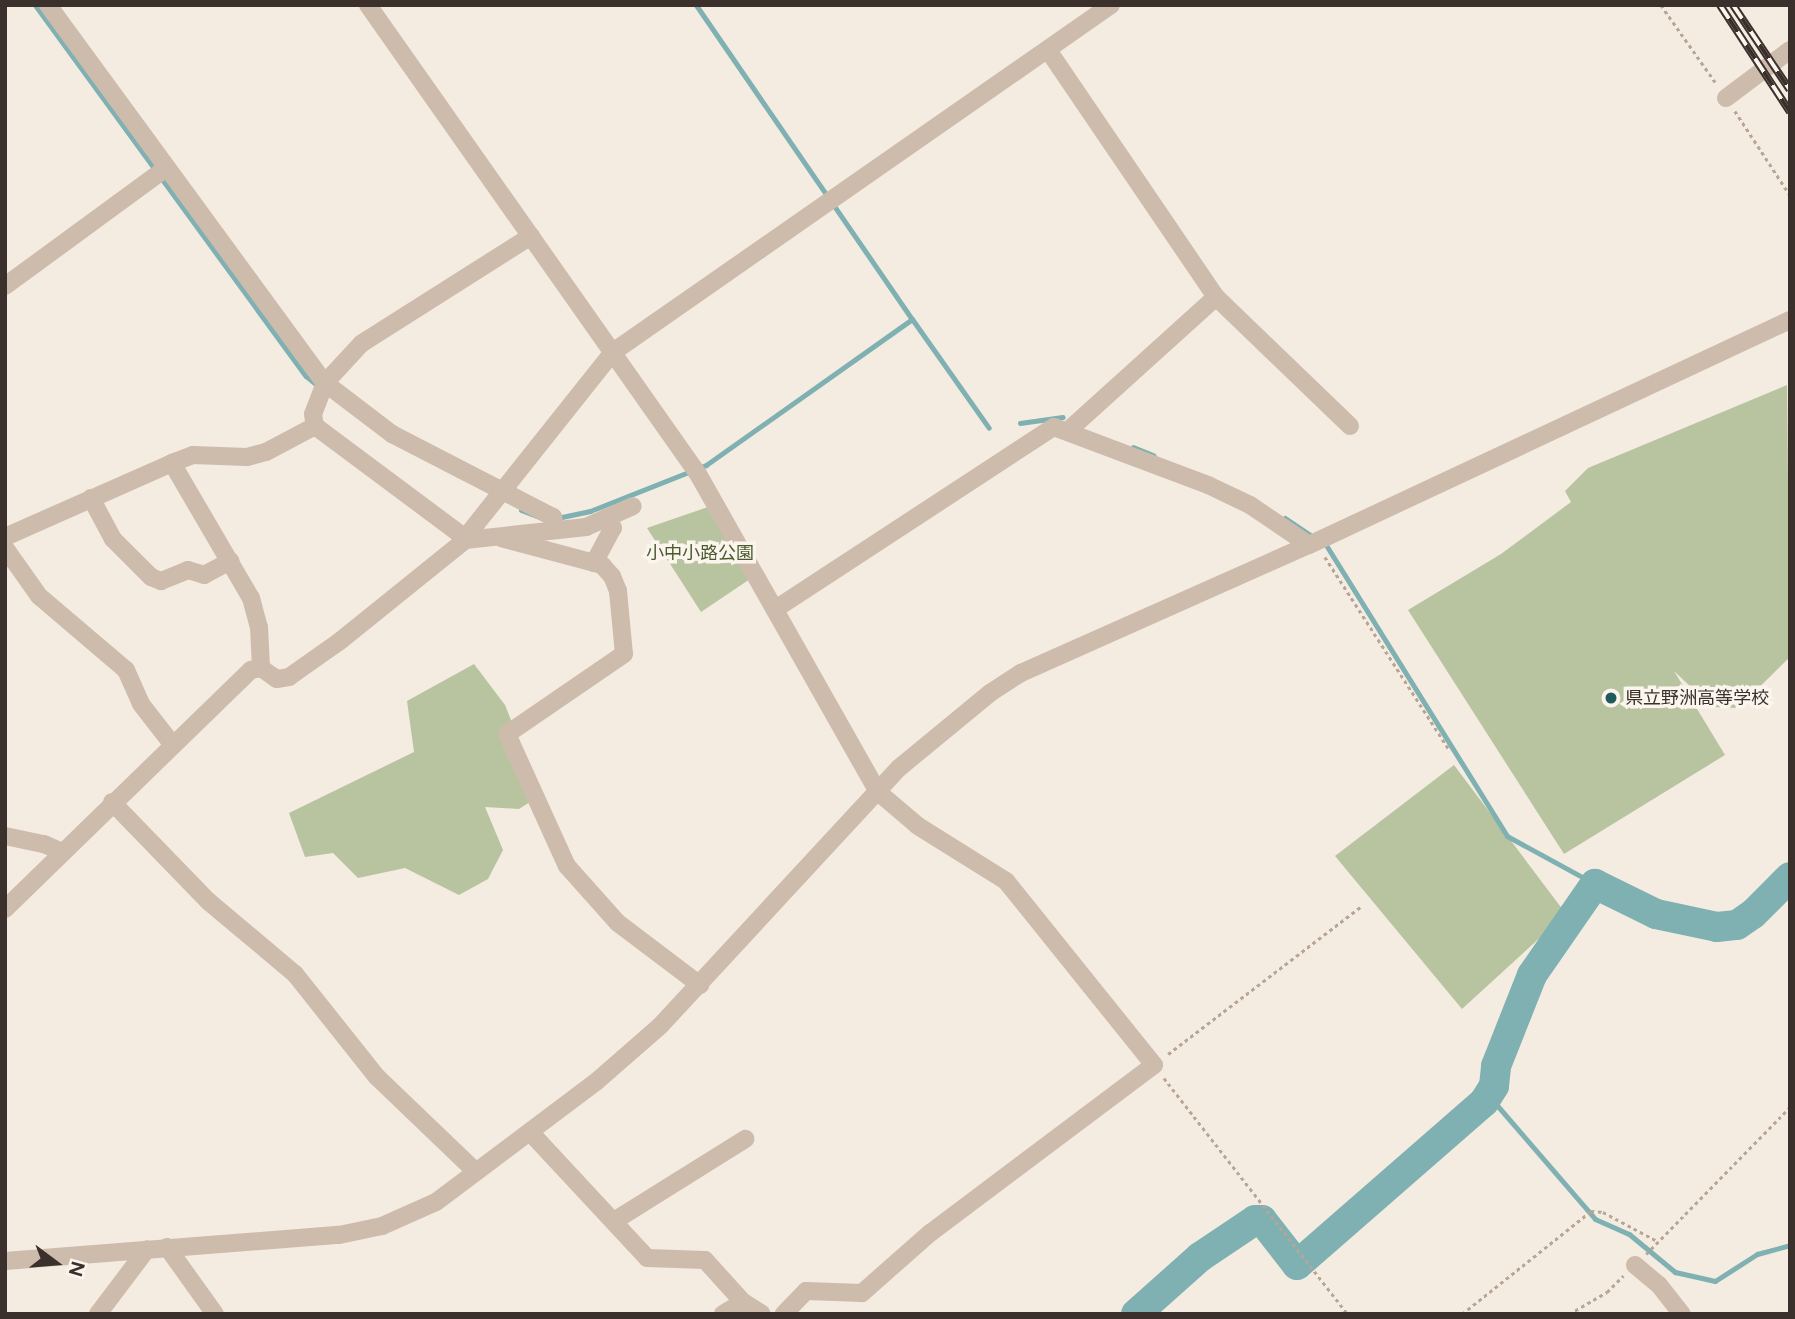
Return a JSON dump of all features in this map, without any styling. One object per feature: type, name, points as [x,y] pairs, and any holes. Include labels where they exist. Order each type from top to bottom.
[{"type":"street","points":[[48,5],[165,169],[325,383],[393,433],[553,517],[556,530]]},
{"type":"street","points":[[368,5],[698,474],[777,608],[878,792],[918,826],[1006,881],[1154,1065],[930,1233],[862,1293],[806,1291],[784,1314]]},
{"type":"street","points":[[531,236],[361,344],[325,383],[313,414],[315,426],[465,538],[613,352],[1111,5]]},
{"type":"street","points":[[1048,50],[1216,297],[1350,426]]},
{"type":"street","points":[[1726,98],[1790,50]]},
{"type":"street","points":[[5,286],[165,169]]},
{"type":"street","points":[[1069,430],[1216,297]]},
{"type":"street","points":[[5,1261],[339,1235],[382,1226],[436,1202],[597,1081],[700,985],[878,792],[955,719],[1021,673],[1308,545],[1790,320]]},
{"type":"street","points":[[5,537],[193,455],[247,457],[266,452],[315,426]]},
{"type":"street","points":[[777,608],[1054,427],[1069,430],[1250,505],[1308,545]]},
{"type":"street","points":[[172,463],[251,598],[259,627],[261,668]]},
{"type":"street","points":[[91,498],[113,539],[151,577],[161,582],[188,570],[204,575],[230,561]]},
{"type":"street","points":[[5,909],[251,670],[261,668],[277,679],[289,677],[340,641],[449,548],[465,540],[586,527],[634,506]]},
{"type":"street","points":[[594,563],[613,528],[607,517]]},
{"type":"street","points":[[496,536],[594,563],[607,570],[618,591],[624,654],[507,734],[567,866],[618,923],[700,985]]},
{"type":"street","points":[[5,548],[39,596],[126,670],[141,704],[172,744]]},
{"type":"street","points":[[113,802],[208,901],[295,974],[377,1077],[476,1172]]},
{"type":"street","points":[[5,836],[44,844],[62,852]]},
{"type":"street","points":[[530,1132],[648,1258],[705,1260],[743,1302],[761,1314]]},
{"type":"street","points":[[614,1220],[745,1139]]},
{"type":"street","points":[[167,1247],[215,1314]]},
{"type":"street","points":[[98,1314],[147,1250]]},
{"type":"street","points":[[1635,1265],[1659,1285],[1682,1314]]},
{"type":"street","points":[[723,1314],[743,1302]]},
{"type":"path","points":[[1308,545],[1322,552],[1450,751]]},
{"type":"path","points":[[1348,1314],[1300,1256],[1154,1065],[1360,907]]},
{"type":"path","points":[[1569,1314],[1607,1292],[1790,1107]]},
{"type":"path","points":[[1462,1314],[1591,1211],[1603,1212],[1659,1241]]},
{"type":"green space","name":"県立野洲高等学校","points":[[1787,385],[1790,657],[1738,708],[1712,707],[1674,671],[1725,755],[1564,854],[1408,610],[1501,554],[1571,502],[1565,491],[1588,468]]},
{"type":"green space","name":"小中小路公園","points":[[708,507],[753,577],[701,612],[647,528]]},
{"type":"green space","points":[[474,664],[505,705],[541,795],[519,809],[485,807],[503,850],[488,879],[459,895],[405,868],[358,878],[333,853],[305,857],[289,813],[414,752],[407,701]]},
{"type":"green space","points":[[1454,765],[1566,914],[1462,1009],[1335,856]]},
{"type":"waterway","points":[[35,5],[306,376],[319,387]]},
{"type":"waterway","points":[[696,5],[912,319]]},
{"type":"waterway","points":[[557,518],[590,511],[706,465],[912,319],[989,428]]},
{"type":"waterway","points":[[1020,423],[1063,417]]},
{"type":"waterway","points":[[1133,447],[1153,455]]},
{"type":"waterway","points":[[521,510],[544,519]]},
{"type":"waterway","points":[[1285,518],[1310,535]]},
{"type":"waterway","points":[[1326,545],[1507,836],[1595,884]]},
{"type":"waterway","points":[[1136,1314],[1200,1257],[1255,1220],[1262,1220],[1297,1265],[1484,1102],[1494,1086],[1496,1066],[1532,975],[1595,884],[1656,914],[1717,927],[1737,925],[1753,914],[1790,877]]},
{"type":"waterway","points":[[1489,1096],[1595,1219],[1629,1234],[1675,1272],[1715,1281],[1757,1254],[1790,1245]]},
{"type":"railway","points":[[1720,5],[1790,112]]},
{"type":"railway","points":[[1733,5],[1790,90]]},
{"type":"place","name":"県立野洲高等学校","points":[[1611,698]]}]
